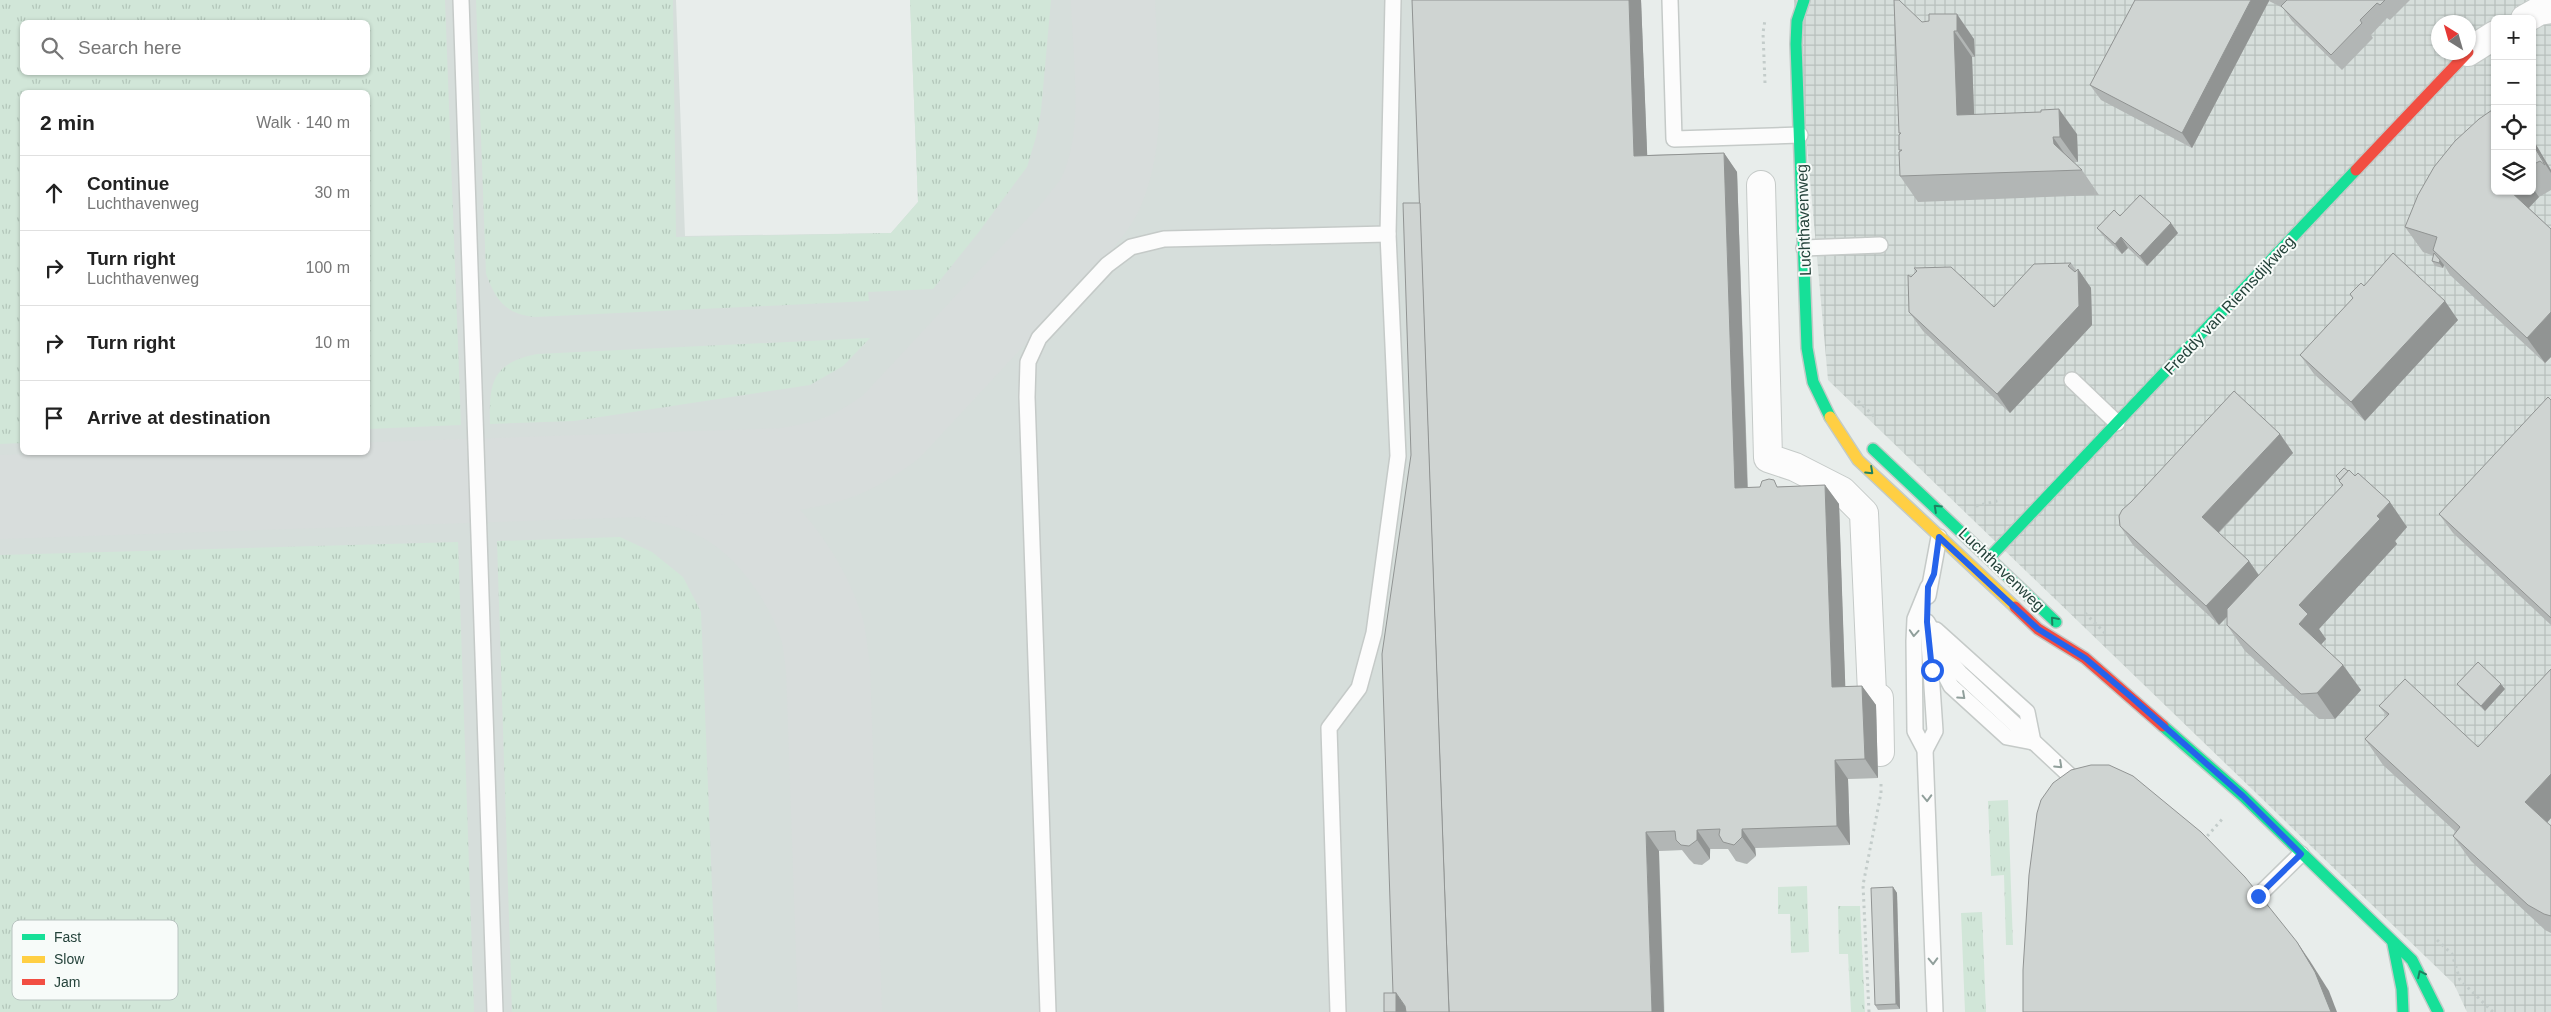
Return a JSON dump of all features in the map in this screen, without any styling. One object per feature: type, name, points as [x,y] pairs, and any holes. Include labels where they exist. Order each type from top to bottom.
[{"type":"street","name":"Luchthavenweg","points":[[1804,0],[1796,30],[1809,371],[1822,405],[1858,460],[1939,537],[2038,629],[2085,658],[2243,796],[2301,854],[2374,922],[2393,944],[2417,966],[2438,1012]]},
{"type":"street","points":[[2532,15],[2538,11],[2551,9]]},
{"type":"street","name":"Freddy van Riemsdijkweg","points":[[2476,47],[2491,38]]},
{"type":"street","name":"Freddy van Riemsdijkweg","points":[[1990,557],[2460,60]]},
{"type":"street","points":[[1762,185],[1768,458],[1795,467],[1842,491],[1864,513],[1872,693],[1879,698],[1880,752]]},
{"type":"street","name":"Luchthavenweg","points":[[1841,432],[1871,446],[2051,616],[2085,658]]},
{"type":"street","name":"Luchthavenweg","points":[[2393,944],[2400,980],[2403,1012]]},
{"type":"lane","points":[[462,0],[495,1012]]},
{"type":"lane","points":[[1338,1012],[1329,728],[1359,688],[1374,633],[1398,456],[1388,234],[1392,0]]},
{"type":"lane","points":[[1670,0],[1674,139],[1800,135]]},
{"type":"lane","points":[[1048,1012],[1027,397],[1028,362],[1039,338],[1107,265],[1131,247],[1164,239],[1388,234]]},
{"type":"lane","points":[[1804,248],[1880,245]]},
{"type":"lane","points":[[2072,380],[2117,424]]},
{"type":"lane","name":"Luchthavenweg","points":[[1935,1012],[1925,750],[1914,731],[1914,641],[1915,619],[1934,574],[1939,537]]},
{"type":"lane","name":"Luchthavenweg","points":[[1925,750],[1935,731],[1927,622],[1928,587]]},
{"type":"lane","points":[[1927,622],[2027,712],[2033,742],[2084,789]]},
{"type":"lane","name":"Luchthavenweg","points":[[1927,622],[1940,665],[1952,686],[2007,737],[2033,742]]},
{"type":"lane","points":[[2258,896],[2301,854]]},
{"type":"path","points":[[1765,88],[1763,33],[1766,16]]},
{"type":"path","points":[[1853,397],[1881,423]]},
{"type":"path","points":[[1972,507],[2012,497],[2032,514]]},
{"type":"path","points":[[1868,1012],[1863,885],[1881,793],[1880,752]]},
{"type":"shaded area","points":[[0,0],[676,0],[685,236],[891,233],[918,202],[910,0],[1641,0],[1648,174],[1737,172],[1748,507],[1839,504],[1845,706],[1877,752],[1878,778],[1848,779],[1850,845],[1756,848],[1754,858],[1745,864],[1736,861],[1732,854],[1733,848],[1711,849],[1709,860],[1699,865],[1689,859],[1688,850],[1659,851],[1665,1012],[0,1012]]},
{"type":"shaded area","points":[[1794,0],[2551,0],[2551,1012],[2467,1012],[2454,984],[1828,380]]},
{"type":"green space","points":[[0,0],[445,0],[461,425],[370,429],[370,90],[20,90],[20,443],[0,444]]},
{"type":"green space","points":[[476,0],[673,0],[676,237],[891,233],[918,202],[910,0],[1051,0],[1041,111],[1036,137],[1027,167],[933,289],[868,292],[869,301],[535,317],[516,313],[498,298],[486,274]]},
{"type":"green space","points":[[870,338],[843,366],[810,385],[574,421],[490,424],[490,397],[496,377],[510,363],[537,354]]},
{"type":"green space","points":[[620,537],[652,552],[683,577],[701,612],[717,1012],[512,1012],[497,541]]},
{"type":"green space","points":[[458,542],[474,1012],[0,1012],[0,555]]},
{"type":"green space","points":[[2008,800],[2013,945],[2006,945],[2004,875],[1991,876],[1988,801]]},
{"type":"green space","points":[[1807,886],[1809,952],[1791,953],[1790,914],[1778,914],[1778,887]]},
{"type":"green space","points":[[1838,906],[1860,906],[1865,1012],[1851,1012],[1848,954],[1839,954]]},
{"type":"green space","points":[[1982,912],[1986,1012],[1965,1012],[1961,913]]},
{"type":"building","points":[[1412,0],[1629,0],[1634,156],[1724,153],[1735,488],[1760,487],[1762,481],[1769,479],[1774,480],[1777,487],[1825,485],[1832,687],[1862,686],[1865,759],[1835,760],[1837,826],[1742,829],[1742,837],[1734,845],[1723,842],[1719,835],[1720,829],[1697,830],[1697,840],[1689,846],[1681,845],[1676,840],[1675,831],[1646,832],[1652,1012],[1449,1012]]},
{"type":"building","points":[[1894,0],[1899,0],[1922,22],[1929,21],[1929,14],[1957,14],[1957,31],[1954,31],[1957,115],[2041,112],[2041,110],[2059,109],[2060,137],[2053,137],[2054,144],[2082,170],[1900,176],[1899,152],[1902,150],[1899,150],[1899,135],[1901,133],[1899,133]]},
{"type":"building","points":[[2135,0],[2251,0],[2182,133],[2090,85]]},
{"type":"building","points":[[2287,0],[2385,0],[2380,5],[2377,3],[2360,20],[2362,23],[2331,55],[2281,6]]},
{"type":"building","points":[[2491,111],[2491,195],[2514,195],[2551,229],[2551,312],[2527,338],[2433,250],[2437,237],[2405,227],[2418,195],[2434,167],[2455,141]]},
{"type":"building","points":[[2536,150],[2545,165],[2540,161],[2536,163]]},
{"type":"building","points":[[2140,195],[2171,223],[2140,256],[2121,237],[2115,244],[2097,228],[2114,210],[2120,216]]},
{"type":"building","points":[[1403,203],[1420,203],[1449,1012],[1406,1012],[1405,1006],[1396,993],[1393,993],[1382,654],[1411,455]]},
{"type":"building","points":[[2393,253],[2445,301],[2351,402],[2300,355],[2353,298],[2350,294],[2361,283],[2364,286]]},
{"type":"building","points":[[2434,253],[2440,260],[2439,263],[2432,261]]},
{"type":"building","points":[[2071,263],[2068,266],[2075,272],[2078,269],[2079,306],[1997,394],[1909,312],[1908,275],[1911,277],[1917,271],[1914,268],[1951,267],[1994,307],[2034,264]]},
{"type":"building","points":[[2234,391],[2280,434],[2202,517],[2249,561],[2206,606],[2120,526],[2119,516],[2122,510]]},
{"type":"building","points":[[2548,397],[2551,400],[2551,618],[2439,514]]},
{"type":"building","points":[[2344,468],[2348,471],[2340,480],[2336,476]]},
{"type":"building","points":[[2349,470],[2355,476],[2358,473],[2390,502],[2377,516],[2380,519],[2299,605],[2308,614],[2299,624],[2343,665],[2317,693],[2301,694],[2227,625],[2227,609],[2343,485],[2339,481]]},
{"type":"building","points":[[2478,662],[2501,684],[2481,706],[2457,684]]},
{"type":"building","points":[[2551,669],[2551,774],[2525,802],[2551,826],[2551,916],[2528,905],[2453,836],[2460,827],[2365,739],[2389,714],[2379,706],[2405,679],[2478,747]]},
{"type":"building","points":[[2091,765],[2109,765],[2133,776],[2201,832],[2245,877],[2297,942],[2315,972],[2331,1012],[2023,1012],[2023,970],[2029,875],[2037,813],[2041,800],[2053,783],[2071,770]]},
{"type":"building","points":[[1893,887],[1896,1004],[1875,1005],[1871,888]]},
{"type":"building","points":[[1384,993],[1396,993],[1396,1012],[1384,1012]]},
{"type":"taxiway","points":[[0,497],[784,470],[829,461],[841,456],[864,445],[891,427],[1077,227],[1099,197],[1109,170],[1117,122],[1118,98],[1113,0]]},
{"type":"taxiway","points":[[657,479],[707,493],[740,512],[756,525],[784,556],[796,574],[815,610],[822,629],[828,667],[840,1012]]},
{"type":"traffic: fast","points":[[1804,0],[1797,21],[1796,44],[1807,348],[1813,382],[1830,417]]},
{"type":"traffic: fast","points":[[1990,557],[2356,170]]},
{"type":"traffic: fast","points":[[1873,449],[2056,622]]},
{"type":"traffic: fast","points":[[2163,726],[2243,796],[2412,960],[2438,1012]]},
{"type":"traffic: fast","points":[[2393,944],[2402,989],[2403,1012]]},
{"type":"traffic: slow","points":[[1830,417],[1858,460],[2015,607]]},
{"type":"traffic: jam","points":[[2356,170],[2460,60]]},
{"type":"traffic: jam","points":[[2015,607],[2038,629],[2085,658],[2163,726]]},
{"type":"route","points":[[1932,670],[1927,622],[1928,587],[1934,574],[1939,537],[2038,629],[2085,658],[2130,696],[2243,796],[2301,854],[2258,896]]}]
